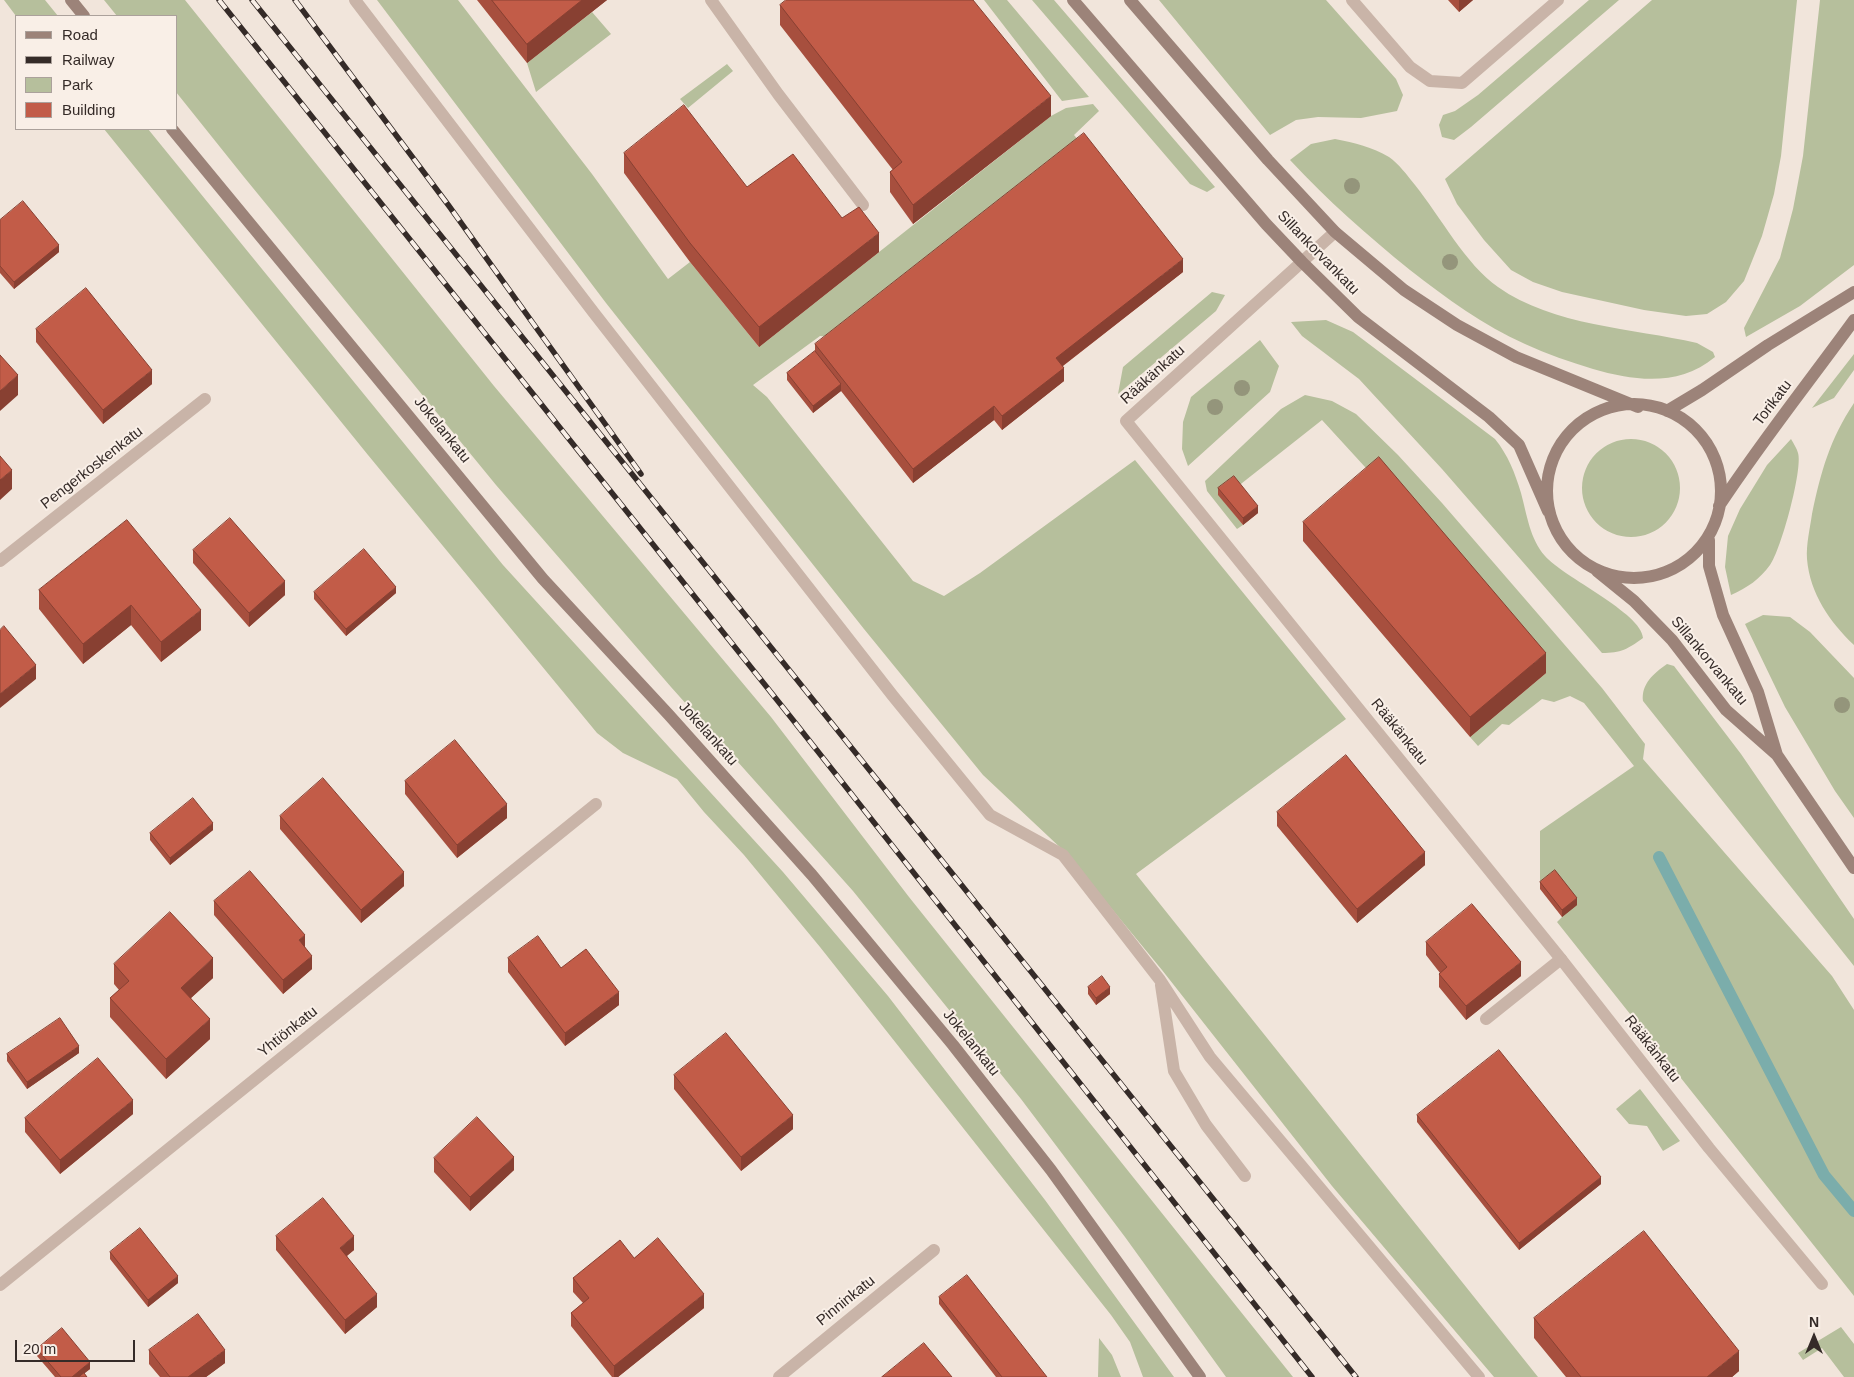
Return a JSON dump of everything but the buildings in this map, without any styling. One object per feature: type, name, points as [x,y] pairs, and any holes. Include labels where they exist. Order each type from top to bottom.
[{"type":"main road","points":[[71,0],[83,15]]},
{"type":"main road","name":"Sillankorvankatu","points":[[1073,0],[1266,224],[1302,262],[1358,317],[1489,416],[1519,445],[1548,511]]},
{"type":"main road","name":"Sillankorvankatu","points":[[1130,0],[1268,160],[1335,232],[1404,290],[1457,325],[1516,357],[1638,406]]},
{"type":"main road","name":"Jokelankatu","points":[[173,130],[543,579],[669,715],[812,875],[947,1037],[1051,1170],[1200,1377]]},
{"type":"main road","points":[[1667,410],[1702,390],[1768,345],[1854,292]]},
{"type":"main road","name":"Torikatu","points":[[1719,506],[1750,459],[1854,320]]},
{"type":"main road","points":[[1638,406],[1667,410],[1692,426],[1705,441],[1715,459],[1719,477],[1719,506],[1708,540],[1692,557],[1676,569],[1648,576],[1623,575],[1593,567],[1574,555],[1555,529],[1548,511],[1547,480],[1553,455],[1571,429],[1584,418],[1606,408],[1638,406]]},
{"type":"main road","name":"Sillankorvankatu","points":[[1708,540],[1709,566],[1723,616],[1758,692],[1777,755]]},
{"type":"main road","name":"Sillankorvankatu","points":[[1593,567],[1634,602],[1672,640],[1726,710],[1777,755],[1854,868]]},
{"type":"street","points":[[355,0],[600,321],[893,696],[990,815],[1063,855],[1160,980],[1210,1057],[1479,1377]]},
{"type":"street","points":[[711,0],[778,94],[863,205]]},
{"type":"street","points":[[1352,0],[1410,67],[1430,81],[1462,83],[1558,0]]},
{"type":"street","name":"Rääkänkatu","points":[[1335,232],[1126,421],[1561,959],[1710,1148],[1822,1284]]},
{"type":"street","name":"Pengerkoskenkatu","points":[[0,562],[205,399]]},
{"type":"street","name":"Yhtiönkatu","points":[[0,1285],[596,804]]},
{"type":"street","points":[[1486,1019],[1561,959]]},
{"type":"street","points":[[1160,980],[1174,1071],[1206,1125],[1245,1176]]},
{"type":"street","name":"Pinninkatu","points":[[779,1377],[934,1250]]},
{"type":"green space","points":[[4,0],[45,0],[57,15],[15,15]]},
{"type":"green space","points":[[104,0],[185,0],[494,386],[771,717],[909,897],[1293,1377],[1226,1377],[1125,1237],[1021,1099],[853,891],[671,687],[496,485],[178,94],[178,15],[116,15]]},
{"type":"green space","points":[[377,0],[458,0],[592,174],[668,279],[690,262],[759,347],[1051,116],[1066,108],[1093,104],[1099,111],[1074,135],[1084,147],[840,338],[820,336],[753,385],[767,397],[913,581],[944,596],[980,573],[1135,460],[1346,719],[1136,874],[1538,1377],[1494,1377],[1332,1186],[1162,970],[1065,852],[983,775],[864,629],[606,303]]},
{"type":"green space","points":[[984,0],[1007,0],[1089,97],[1062,101]]},
{"type":"green space","points":[[1032,0],[1054,0],[1215,187],[1207,192],[1190,184]]},
{"type":"green space","points":[[1159,0],[1326,0],[1396,79],[1403,95],[1397,111],[1361,118],[1318,117],[1296,120],[1270,135]]},
{"type":"green space","points":[[1589,0],[1619,0],[1471,127],[1454,140],[1442,137],[1439,125],[1443,115],[1455,111],[1478,95]]},
{"type":"green space","points":[[1652,0],[1797,0],[1781,156],[1774,194],[1762,236],[1744,281],[1726,302],[1707,314],[1686,316],[1644,310],[1562,292],[1533,282],[1511,270],[1484,240],[1457,204],[1445,179]]},
{"type":"green space","points":[[1820,0],[1854,0],[1854,265],[1800,306],[1746,337],[1744,328],[1780,258],[1793,209],[1803,156]]},
{"type":"green space","points":[[592,12],[611,34],[536,92],[527,63]]},
{"type":"green space","points":[[727,64],[733,71],[688,108],[680,99]]},
{"type":"green space","points":[[105,130],[149,130],[503,565],[783,872],[888,996],[1045,1200],[1174,1377],[1143,1377],[1130,1342],[1111,1315],[820,947],[744,855],[704,812],[677,779],[623,753],[597,733],[368,455]]},
{"type":"green space","points":[[1335,139],[1370,148],[1393,160],[1415,185],[1475,266],[1486,278],[1520,300],[1568,318],[1697,343],[1713,352],[1715,357],[1701,367],[1672,377],[1656,379],[1625,376],[1593,369],[1559,358],[1495,329],[1451,301],[1394,257],[1363,231],[1290,160],[1311,144]]},
{"type":"green space","points":[[1212,292],[1225,295],[1216,311],[1118,394],[1123,367]]},
{"type":"green space","points":[[1326,320],[1353,332],[1495,439],[1504,451],[1514,471],[1530,526],[1536,542],[1545,556],[1554,565],[1630,618],[1639,628],[1643,638],[1624,650],[1602,653],[1442,469],[1359,379],[1302,336],[1291,322]]},
{"type":"green space","points":[[1260,340],[1279,366],[1270,392],[1188,466],[1182,449],[1183,422],[1191,397]]},
{"type":"green space","points":[[1854,354],[1854,370],[1834,398],[1812,408]]},
{"type":"green space","points":[[1305,395],[1332,401],[1356,414],[1398,455],[1442,503],[1602,688],[1645,744],[1643,759],[1832,976],[1854,1010],[1854,1296],[1557,922],[1562,917],[1555,877],[1540,889],[1540,831],[1634,766],[1584,703],[1570,696],[1554,702],[1542,699],[1509,725],[1502,724],[1478,746],[1470,737],[1546,673],[1322,420],[1237,487],[1219,495],[1243,525],[1237,529],[1207,491],[1205,481],[1281,409]]},
{"type":"green space","points":[[1854,403],[1854,645],[1829,617],[1817,596],[1809,572],[1807,554],[1812,514],[1827,456],[1839,429]]},
{"type":"green space","points":[[1631,439],[1650,443],[1666,453],[1676,469],[1680,488],[1676,507],[1666,523],[1650,533],[1631,537],[1612,533],[1596,523],[1586,507],[1582,488],[1586,469],[1596,453],[1612,443]]},
{"type":"green space","points":[[1791,439],[1798,453],[1799,462],[1790,509],[1775,557],[1762,575],[1748,586],[1731,595],[1725,567],[1728,536],[1740,509],[1767,465]]},
{"type":"green space","points":[[1763,615],[1790,617],[1810,632],[1854,678],[1854,818],[1835,791],[1785,707],[1745,624]]},
{"type":"green space","points":[[1667,664],[1674,666],[1741,754],[1854,919],[1854,966],[1643,701],[1646,684],[1657,671]]},
{"type":"green space","points":[[1640,1089],[1680,1141],[1663,1151],[1647,1126],[1629,1124],[1616,1109]]},
{"type":"green space","points":[[1841,1327],[1854,1344],[1854,1377],[1844,1377],[1822,1348],[1803,1360],[1798,1353]]},
{"type":"green space","points":[[1099,1338],[1112,1355],[1121,1377],[1098,1377]]},
{"type":"waterway","points":[[1659,857],[1824,1175],[1854,1211]]},
{"type":"railway","points":[[219,0],[793,720],[1312,1377]]},
{"type":"railway","points":[[252,0],[1356,1377]]},
{"type":"railway","points":[[295,0],[449,206],[641,474]]}]
